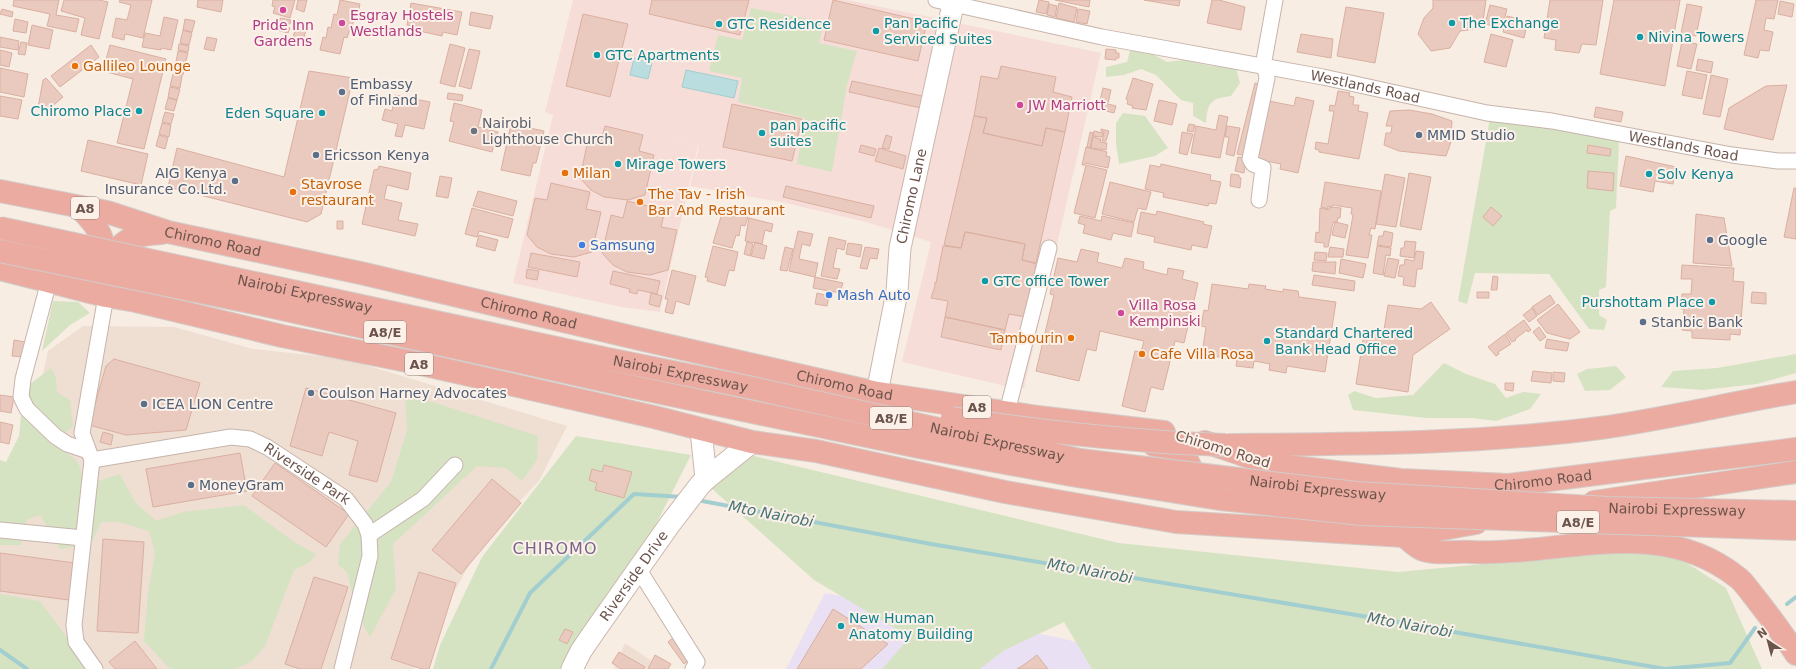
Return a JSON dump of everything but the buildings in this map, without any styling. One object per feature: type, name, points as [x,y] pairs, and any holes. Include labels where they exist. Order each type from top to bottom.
[{"type":"highway","name":"Chiromo Road","points":[[0,191],[107,212],[168,232],[365,274],[656,343],[877,393],[1038,417],[1181,434],[1270,464],[1401,480],[1509,486],[1796,449]]},
{"type":"highway","points":[[58,284],[80,284],[95,274],[100,266],[104,252],[97,228],[79,207]]},
{"type":"highway","points":[[0,220],[71,243]]},
{"type":"highway","name":"Nairobi Expressway","points":[[0,228],[608,359],[744,386],[1080,460],[1349,492],[1608,508],[1796,512]]},
{"type":"highway","points":[[136,301],[123,284],[116,271],[115,263],[119,250],[126,240],[135,236],[168,232]]},
{"type":"highway","name":"Nairobi Expressway","points":[[0,251],[259,304],[624,385],[919,447],[1070,475],[1212,498],[1361,514],[1796,529]]},
{"type":"highway","name":"Chiromo Road","points":[[0,269],[106,296],[136,301],[282,336],[412,362],[654,417],[752,442],[816,451],[1005,492],[1176,522],[1404,536],[1621,498],[1796,472]]},
{"type":"highway","points":[[744,386],[1014,427],[1170,443],[1234,445],[1437,442],[1598,428],[1653,420],[1796,392]]},
{"type":"highway","points":[[1038,417],[1083,431],[1178,450],[1184,455],[1194,474],[1198,478],[1331,501],[1346,513],[1348,524],[1344,533]]},
{"type":"highway","points":[[1404,536],[1420,548],[1432,552],[1498,553],[1597,542],[1639,542],[1674,546],[1709,558],[1738,577],[1774,621],[1796,654]]},
{"type":"street","points":[[1259,200],[1263,168],[1253,164],[1250,159],[1267,78],[1266,72],[1262,66],[1275,0]]},
{"type":"street","name":"Westlands Road","points":[[948,1],[1102,37],[1323,77],[1487,113],[1552,121],[1732,155],[1778,161],[1796,161]]},
{"type":"street","name":"Chiromo Lane","points":[[877,393],[896,292],[900,248],[948,1]]},
{"type":"street","points":[[1007,412],[1049,248]]},
{"type":"street","points":[[58,284],[23,379],[21,397],[28,409],[55,436],[90,456]]},
{"type":"street","points":[[95,669],[76,642],[74,629],[90,456],[82,433],[106,296]]},
{"type":"street","points":[[701,430],[703,482]]},
{"type":"street","name":"Riverside Park","points":[[90,456],[231,437],[250,439],[267,446],[346,499],[365,524],[369,535],[370,556],[342,669]]},
{"type":"street","name":"Riverside Drive","points":[[572,669],[581,651],[670,524],[703,482],[752,442]]},
{"type":"street","points":[[369,535],[423,500],[455,465]]},
{"type":"street","points":[[0,530],[83,538]]},
{"type":"street","points":[[639,570],[695,666]]},
{"type":"shaded area","points":[[573,0],[848,0],[1101,53],[1024,388],[1014,388],[902,362],[931,242],[866,222],[781,202],[690,186],[699,146],[638,132],[698,146],[660,312],[621,307],[513,283],[553,115],[545,112]]},
{"type":"shaded area","points":[[83,326],[174,327],[253,349],[346,359],[567,426],[539,481],[484,538],[442,614],[414,669],[68,669],[0,606],[0,490],[20,481],[48,351]]},
{"type":"shaded area","points":[[825,593],[1061,638],[1177,669],[786,669]]},
{"type":"shaded area","points":[[625,643],[664,669],[614,669]]},
{"type":"green space","points":[[751,8],[824,22],[819,43],[857,51],[847,85],[832,172],[797,164],[805,118],[738,102],[742,78],[709,71],[718,35],[742,40]]},
{"type":"green space","points":[[1130,51],[1147,51],[1167,62],[1184,60],[1211,66],[1236,67],[1240,83],[1231,96],[1214,100],[1211,103],[1208,110],[1206,123],[1193,116],[1193,103],[1181,100],[1156,75],[1141,69],[1124,75],[1106,77],[1106,67],[1127,62]]},
{"type":"green space","points":[[1123,113],[1145,116],[1168,148],[1155,156],[1119,164],[1116,144],[1116,123]]},
{"type":"green space","points":[[1490,118],[1619,141],[1616,208],[1610,211],[1606,287],[1599,290],[1599,315],[1607,320],[1604,330],[1589,329],[1549,274],[1475,273],[1467,304],[1458,301]]},
{"type":"green space","points":[[53,301],[78,302],[90,313],[70,325],[42,351]]},
{"type":"green space","points":[[1796,354],[1796,373],[1757,384],[1703,390],[1661,387],[1673,371],[1717,368]]},
{"type":"green space","points":[[1444,363],[1466,374],[1495,384],[1506,398],[1523,392],[1541,394],[1530,409],[1496,421],[1473,418],[1426,418],[1353,410],[1348,395],[1354,391],[1376,398],[1413,395]]},
{"type":"green space","points":[[1616,366],[1626,377],[1610,390],[1585,391],[1577,374],[1587,369]]},
{"type":"green space","points":[[51,368],[56,378],[57,392],[70,400],[73,427],[66,432],[59,449],[73,458],[79,465],[82,475],[82,482],[101,480],[120,474],[135,502],[156,521],[183,512],[244,505],[294,542],[316,554],[310,562],[294,570],[265,646],[252,661],[235,669],[170,669],[144,641],[148,593],[155,552],[149,531],[119,522],[101,522],[91,544],[60,549],[40,515],[27,520],[21,545],[0,545],[0,460],[6,462],[19,436],[21,414],[30,384]]},
{"type":"green space","points":[[405,393],[538,436],[537,460],[522,481],[506,468],[477,466],[393,544],[396,589],[370,637],[364,626],[353,596],[347,572],[338,565],[340,544],[391,482],[407,430]]},
{"type":"green space","points":[[576,436],[691,455],[641,554],[565,669],[433,669],[440,645],[482,557]]},
{"type":"green space","points":[[733,451],[1119,543],[1398,572],[1635,550],[1679,558],[1726,588],[1762,669],[1092,669],[1064,622],[1003,651],[980,669],[882,669],[910,637],[814,580],[710,487]]},
{"type":"green space","points":[[0,594],[40,601],[90,669],[0,669]]},
{"type":"water","points":[[634,58],[652,63],[648,79],[630,75]]},
{"type":"water","points":[[686,70],[738,81],[734,98],[682,87]]},
{"type":"waterway","name":"Mto Nairobi","points":[[491,669],[530,593],[634,494],[683,497]]},
{"type":"waterway","name":"Mto Nairobi","points":[[697,500],[931,544],[1374,618],[1665,669],[1730,663],[1755,628]]},
{"type":"waterway","name":"Mto Nairobi","points":[[1787,604],[1796,597]]},
{"type":"waterway","name":"Mto Nairobi","points":[[0,650],[27,669]]},
{"type":"place","name":"Pride Inn Gardens","points":[[283,10]]},
{"type":"place","name":"Esgray Hostels Westlands","points":[[342,23]]},
{"type":"place","name":"The Exchange","points":[[1452,23]]},
{"type":"place","name":"GTC Residence","points":[[719,24]]},
{"type":"place","name":"Pan Pacific Serviced Suites","points":[[876,31]]},
{"type":"place","name":"Nivina Towers","points":[[1640,37]]},
{"type":"place","name":"GTC Apartments","points":[[597,55]]},
{"type":"place","name":"Gallileo Lounge","points":[[75,66]]},
{"type":"place","name":"Embassy of Finland","points":[[342,92]]},
{"type":"place","name":"JW Marriott","points":[[1020,105]]},
{"type":"place","name":"Chiromo Place","points":[[139,111]]},
{"type":"place","name":"Eden Square","points":[[322,113]]},
{"type":"place","name":"Nairobi Lighthouse Church","points":[[474,131]]},
{"type":"place","name":"pan pacific suites","points":[[762,133]]},
{"type":"place","name":"MMID Studio","points":[[1419,135]]},
{"type":"place","name":"Ericsson Kenya","points":[[316,155]]},
{"type":"place","name":"Mirage Towers","points":[[618,164]]},
{"type":"place","name":"Milan","points":[[565,173]]},
{"type":"place","name":"Solv Kenya","points":[[1649,174]]},
{"type":"place","name":"AIG Kenya Insurance Co.Ltd.","points":[[235,181]]},
{"type":"place","name":"Stavrose restaurant","points":[[293,192]]},
{"type":"place","name":"The Tav - Irish Bar And Restaurant","points":[[640,202]]},
{"type":"place","name":"Google","points":[[1710,240]]},
{"type":"place","name":"Samsung","points":[[582,245]]},
{"type":"place","name":"GTC office Tower","points":[[985,281]]},
{"type":"place","name":"Mash Auto","points":[[829,295]]},
{"type":"place","name":"Purshottam Place","points":[[1712,302]]},
{"type":"place","name":"Villa Rosa Kempinski","points":[[1121,313]]},
{"type":"place","name":"Stanbic Bank","points":[[1643,322]]},
{"type":"place","name":"Tambourin","points":[[1071,338]]},
{"type":"place","name":"Standard Chartered Bank Head Office","points":[[1267,341]]},
{"type":"place","name":"Cafe Villa Rosa","points":[[1142,354]]},
{"type":"place","name":"Coulson Harney Advocates","points":[[311,393]]},
{"type":"place","name":"ICEA LION Centre","points":[[144,404]]},
{"type":"place","name":"MoneyGram","points":[[191,485]]},
{"type":"place","name":"New Human Anatomy Building","points":[[841,626]]},
{"type":"district","name":"CHIROMO","points":[[555,548]]}]
